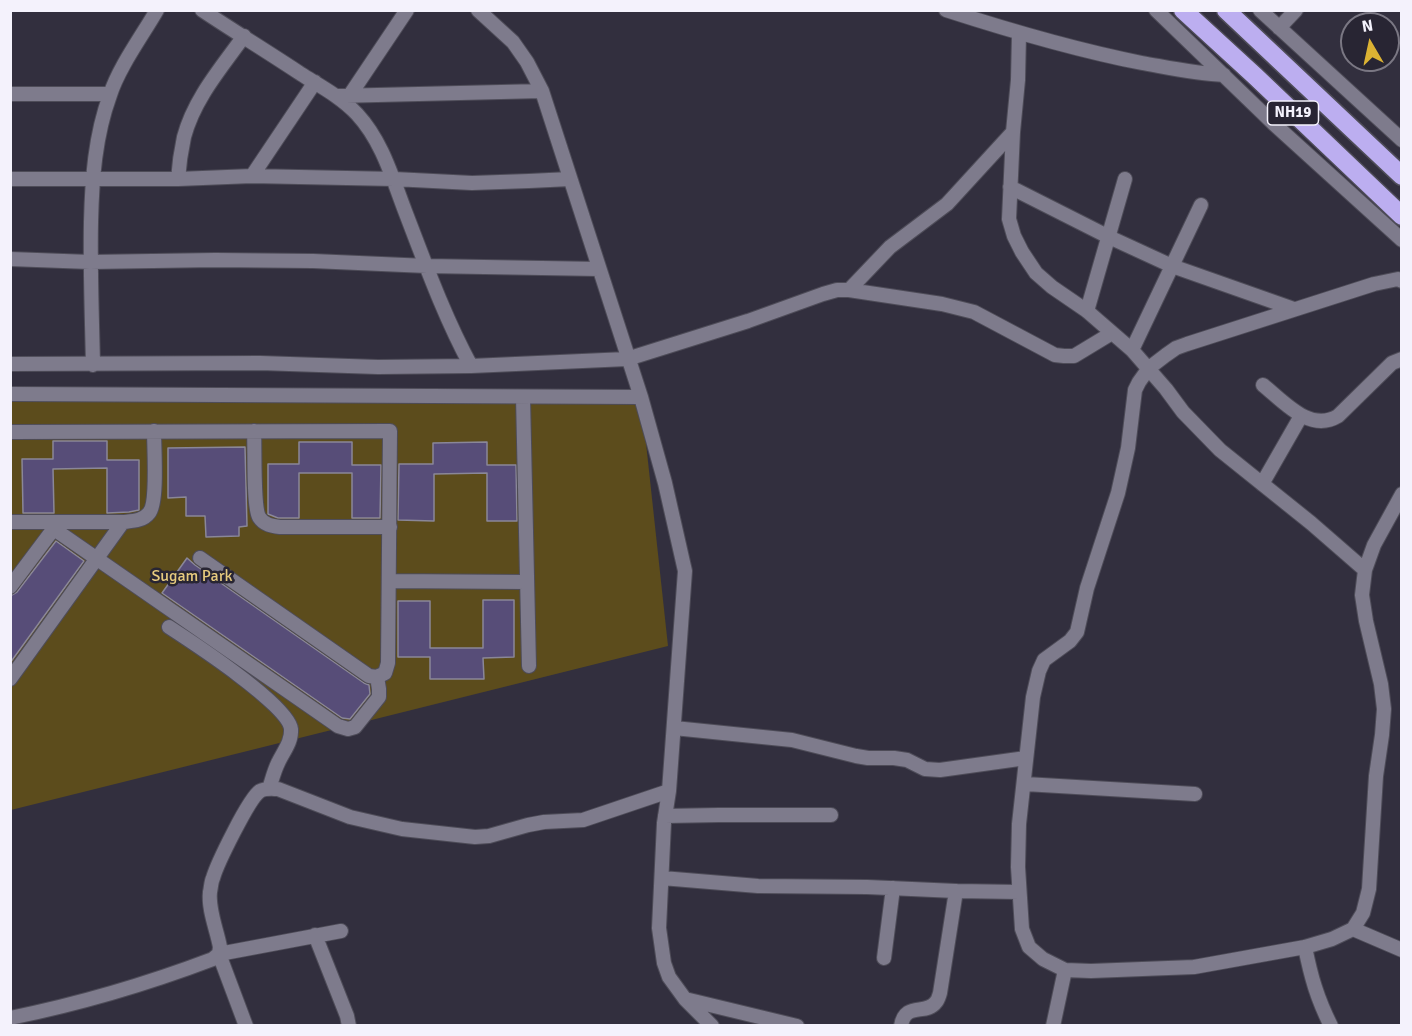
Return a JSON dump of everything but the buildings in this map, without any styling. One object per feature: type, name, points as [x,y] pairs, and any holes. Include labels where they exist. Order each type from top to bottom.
[{"type":"highway","name":"NH19","points":[[1183,10],[1401,216]]},
{"type":"highway","name":"NH19","points":[[1226,10],[1401,176]]},
{"type":"street","points":[[93,365],[90,262],[92,179],[100,131],[110,94],[157,10]]},
{"type":"street","points":[[202,10],[315,82],[343,96],[357,114],[378,142],[454,333],[471,366]]},
{"type":"street","points":[[343,96],[407,10]]},
{"type":"street","points":[[478,10],[513,42],[543,91],[641,398],[665,483],[685,572],[669,791],[665,816],[659,928],[664,963],[669,977],[685,999],[712,1026]]},
{"type":"street","points":[[946,10],[1019,34],[1114,57],[1204,74],[1224,75]]},
{"type":"street","points":[[1156,10],[1273,123],[1401,240]]},
{"type":"street","points":[[1260,10],[1401,140]]},
{"type":"street","points":[[1280,28],[1296,10]]},
{"type":"street","points":[[1019,34],[1009,219],[1014,237],[1022,252],[1036,273],[1087,311],[1132,350],[1183,412],[1220,450],[1365,570]]},
{"type":"street","points":[[178,179],[184,136],[193,113],[206,88],[244,36]]},
{"type":"street","points":[[252,176],[315,82]]},
{"type":"street","points":[[343,96],[543,91]]},
{"type":"street","points":[[10,94],[110,94]]},
{"type":"street","points":[[849,290],[890,247],[946,204],[1014,132]]},
{"type":"street","points":[[10,179],[178,179],[252,176],[472,183],[570,179]]},
{"type":"street","points":[[1087,311],[1125,179]]},
{"type":"street","points":[[1011,187],[1108,237],[1173,266],[1294,309]]},
{"type":"street","points":[[1132,350],[1201,205]]},
{"type":"street","points":[[10,259],[90,262],[291,261],[599,269]]},
{"type":"street","points":[[1401,281],[1398,279],[1374,284],[1176,348],[1149,368],[1139,382],[1135,390],[1128,448],[1118,494],[1087,588],[1077,632],[1070,641],[1044,660],[1033,698],[1020,824],[1018,892],[1022,929],[1029,947],[1043,959],[1065,970],[1194,967],[1305,947],[1332,939],[1353,929],[1363,913],[1369,889],[1376,776],[1384,709],[1362,595],[1365,570],[1374,545],[1401,494]]},
{"type":"street","points":[[10,364],[260,363],[378,367],[471,366],[627,359],[748,321],[823,294],[849,290],[942,304],[974,312],[1055,355],[1074,356],[1112,333]]},
{"type":"street","points":[[1263,386],[1300,416],[1312,421],[1324,422],[1338,416],[1392,363],[1401,359]]},
{"type":"street","points":[[10,394],[641,398]]},
{"type":"street","points":[[523,397],[529,666]]},
{"type":"street","points":[[1262,484],[1300,416]]},
{"type":"street","points":[[10,522],[56,525],[139,521],[150,513],[154,501],[154,431]]},
{"type":"street","points":[[254,431],[256,505],[259,517],[267,525],[390,527]]},
{"type":"street","points":[[10,432],[390,431],[388,663],[385,673],[377,677],[369,676],[200,558]]},
{"type":"street","points":[[10,679],[123,522]]},
{"type":"street","points":[[56,525],[97,559],[338,726],[348,729],[355,727],[379,697],[377,677]]},
{"type":"street","points":[[10,587],[56,525]]},
{"type":"street","points":[[389,581],[527,582]]},
{"type":"street","points":[[169,627],[219,660],[287,718],[291,728],[290,741],[269,789]]},
{"type":"street","points":[[674,728],[792,740],[856,756],[907,760],[925,769],[940,770],[1026,758]]},
{"type":"street","points":[[1025,784],[1195,794]]},
{"type":"street","points":[[246,1026],[219,954],[220,947],[210,894],[212,879],[232,836],[252,800],[260,791],[278,789],[350,817],[402,829],[475,837],[489,836],[544,822],[584,820],[669,791]]},
{"type":"street","points":[[665,816],[831,815]]},
{"type":"street","points":[[662,878],[758,886],[1018,892]]},
{"type":"street","points":[[884,958],[893,888]]},
{"type":"street","points":[[901,1026],[902,1018],[906,1013],[930,1007],[936,1003],[940,993],[956,891]]},
{"type":"street","points":[[1353,929],[1401,950]]},
{"type":"street","points":[[10,1018],[134,986],[213,959],[219,954],[341,931]]},
{"type":"street","points":[[315,936],[349,1026]]},
{"type":"street","points":[[1305,947],[1319,1002],[1331,1026]]},
{"type":"street","points":[[1053,1026],[1065,970]]},
{"type":"street","points":[[685,999],[797,1026]]},
{"type":"street","points":[[28,1014],[38,1026]]},
{"type":"green space","name":"Sugam Park","points":[[10,394],[641,397],[668,646],[11,810]]}]
